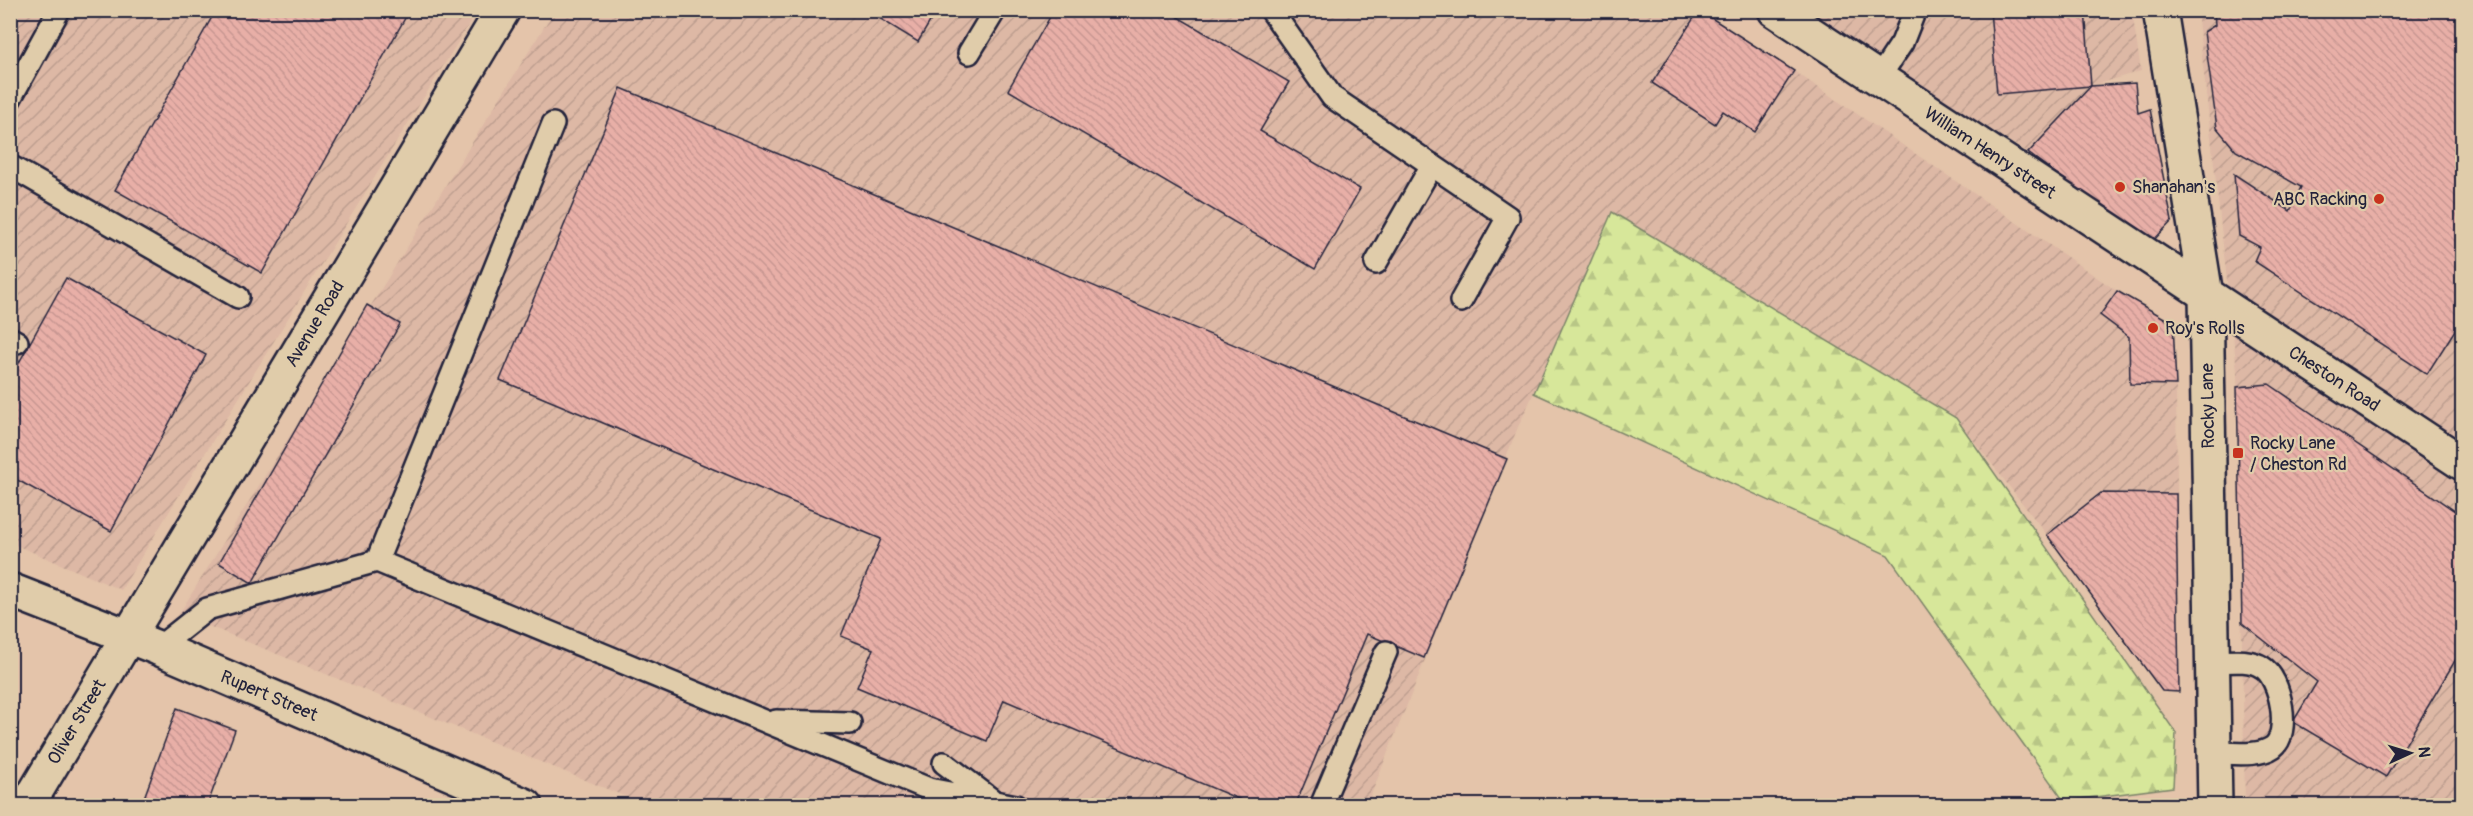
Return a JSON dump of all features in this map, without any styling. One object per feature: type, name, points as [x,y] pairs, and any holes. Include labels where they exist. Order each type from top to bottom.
[{"type":"street","name":"Avenue Road","points":[[128,638],[503,10]]},
{"type":"street","name":"William Henry street","points":[[1775,10],[2206,295]]},
{"type":"street","name":"Rocky Lane","points":[[2160,10],[2206,295],[2215,806]]},
{"type":"street","name":"Cheston Road","points":[[2206,295],[2463,463]]},
{"type":"street","name":"Rupert Street","points":[[10,590],[158,648],[526,806]]},
{"type":"street","name":"Oliver Street","points":[[27,806],[128,638]]},
{"type":"lane","points":[[10,99],[59,10]]},
{"type":"lane","points":[[969,53],[995,10]]},
{"type":"lane","points":[[1271,10],[1332,97],[1508,217],[1461,301]]},
{"type":"lane","points":[[1878,79],[1902,43],[1915,10]]},
{"type":"lane","points":[[377,561],[553,124]]},
{"type":"lane","points":[[1376,263],[1432,165]]},
{"type":"lane","points":[[10,166],[238,297]]},
{"type":"lane","points":[[158,648],[207,609],[377,561],[929,789],[1016,806]]},
{"type":"lane","points":[[1321,806],[1386,652]]},
{"type":"lane","points":[[2212,662],[2249,662],[2263,667],[2274,678],[2282,711],[2279,737],[2275,746],[2265,750],[2214,753]]},
{"type":"lane","points":[[762,720],[850,723]]},
{"type":"lane","points":[[944,763],[994,801]]},
{"type":"shaded area","points":[[10,11],[477,11],[121,590],[11,543]]},
{"type":"shaded area","points":[[554,11],[1701,11],[1794,71],[2117,291],[2100,315],[2129,337],[2130,384],[2176,385],[2179,692],[2162,691],[2047,535],[1956,418],[1544,371],[1518,427],[1367,805],[646,805],[179,614]]},
{"type":"shaded area","points":[[1806,11],[2132,11],[2141,71],[2091,86],[2028,153]]},
{"type":"shaded area","points":[[2197,11],[2462,11],[2462,805],[2245,805],[2237,371]]},
{"type":"green space","points":[[1612,212],[1956,418],[2176,733],[2173,787],[2064,801],[1888,555],[1534,393]]},
{"type":"building","points":[[216,10],[409,11],[262,273],[115,190]]},
{"type":"building","points":[[866,10],[937,10],[918,42]]},
{"type":"building","points":[[1054,10],[1166,10],[1289,82],[1260,131],[1360,189],[1315,269],[1008,90]]},
{"type":"building","points":[[1699,10],[1794,71],[1755,132],[1723,111],[1715,124],[1652,83]]},
{"type":"building","points":[[1990,10],[2085,10],[2091,86],[1997,94]]},
{"type":"building","name":"ABC Racking","points":[[2214,10],[2462,10],[2462,319],[2427,374],[2254,261],[2260,247],[2239,236],[2234,174],[2290,211],[2301,187],[2236,151],[2217,128],[2204,32],[2215,25]]},
{"type":"building","name":"Shanahan's","points":[[2135,83],[2138,113],[2150,109],[2172,221],[2151,243],[2028,153],[2091,86]]},
{"type":"building","points":[[621,88],[1507,459],[1424,658],[1367,634],[1295,806],[1255,806],[1004,700],[987,741],[857,687],[873,649],[841,636],[881,539],[500,380]]},
{"type":"building","points":[[66,278],[206,355],[111,531],[10,476],[10,379]]},
{"type":"building","points":[[2117,291],[2173,323],[2176,385],[2130,384],[2129,337],[2100,315]]},
{"type":"building","points":[[367,305],[400,324],[252,583],[219,563]]},
{"type":"building","points":[[2269,384],[2462,516],[2462,649],[2386,777],[2293,722],[2317,682],[2242,623],[2237,387]]},
{"type":"building","points":[[2101,493],[2176,494],[2179,692],[2162,691],[2047,535]]},
{"type":"building","points":[[177,708],[235,730],[207,806],[141,806]]},
{"type":"place","name":"Shanahan's","points":[[2120,187]]},
{"type":"place","name":"ABC Racking","points":[[2379,199]]},
{"type":"place","name":"Roy's Rolls","points":[[2153,328]]},
{"type":"place","name":"Rocky Lane / Cheston Rd","points":[[2238,453]]}]
